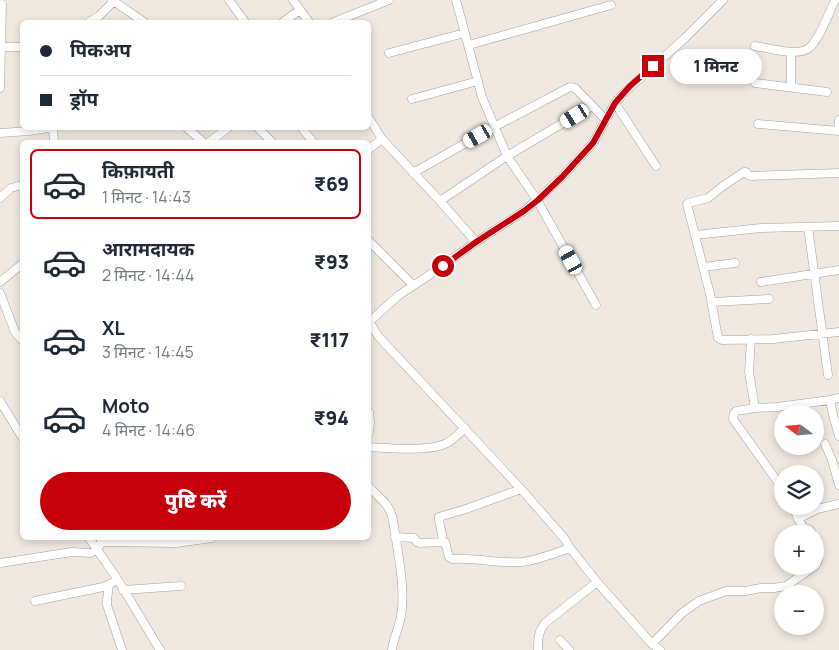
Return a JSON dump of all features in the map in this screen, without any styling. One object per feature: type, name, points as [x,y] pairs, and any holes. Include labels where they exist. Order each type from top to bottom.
[{"type":"street","points":[[92,20],[101,14],[114,0],[141,20]]},
{"type":"street","points":[[229,0],[244,20]]},
{"type":"street","points":[[293,0],[308,20]]},
{"type":"street","points":[[339,20],[389,0]]},
{"type":"street","points":[[456,0],[482,97],[507,156],[538,200],[596,305]]},
{"type":"street","points":[[371,319],[413,285],[538,200],[593,143],[615,103],[686,38],[723,0]]},
{"type":"street","points":[[755,46],[790,52],[803,51],[810,48],[835,0]]},
{"type":"street","points":[[0,88],[2,4]]},
{"type":"street","points":[[468,45],[612,5]]},
{"type":"street","points":[[287,20],[300,10]]},
{"type":"street","points":[[389,53],[464,33]]},
{"type":"street","points":[[1,47],[20,47]]},
{"type":"street","points":[[790,52],[791,87]]},
{"type":"street","points":[[412,99],[478,81]]},
{"type":"street","points":[[755,83],[827,92]]},
{"type":"street","points":[[413,172],[570,87],[575,88],[606,120]]},
{"type":"street","points":[[615,103],[656,166]]},
{"type":"street","points":[[440,201],[507,156],[592,106]]},
{"type":"street","points":[[758,124],[838,131],[839,120]]},
{"type":"street","points":[[371,121],[382,139],[476,242]]},
{"type":"street","points":[[0,133],[35,130]]},
{"type":"street","points":[[189,130],[201,140]]},
{"type":"street","points":[[212,140],[225,130]]},
{"type":"street","points":[[260,130],[270,140]]},
{"type":"street","points":[[304,130],[311,140]]},
{"type":"street","points":[[371,147],[382,139]]},
{"type":"street","points":[[839,173],[750,176],[744,172],[708,198],[688,203],[687,206],[712,302],[718,338],[722,340],[773,339],[839,332]]},
{"type":"street","points":[[0,198],[11,188],[20,186]]},
{"type":"street","points":[[695,235],[761,228],[839,226]]},
{"type":"street","points":[[808,227],[828,376]]},
{"type":"street","points":[[371,243],[413,285]]},
{"type":"street","points":[[703,267],[735,263]]},
{"type":"street","points":[[0,282],[20,266]]},
{"type":"street","points":[[761,282],[839,270]]},
{"type":"street","points":[[0,293],[15,332],[20,338]]},
{"type":"street","points":[[712,302],[769,299]]},
{"type":"street","points":[[371,324],[378,336],[521,489],[564,538],[596,582],[652,644],[660,650]]},
{"type":"street","points":[[751,339],[749,372],[755,408]]},
{"type":"street","points":[[774,476],[734,419],[734,413],[755,408],[777,407],[839,398]]},
{"type":"street","points":[[830,400],[839,436]]},
{"type":"street","points":[[0,401],[20,434]]},
{"type":"street","points":[[371,446],[402,449],[442,446],[465,428]]},
{"type":"street","points":[[825,444],[835,459],[839,485]]},
{"type":"street","points":[[371,489],[388,505],[391,513],[402,589],[401,616],[392,650]]},
{"type":"street","points":[[442,535],[440,517],[521,489]]},
{"type":"street","points":[[798,519],[817,509],[839,504]]},
{"type":"street","points":[[796,515],[802,525]]},
{"type":"street","points":[[395,537],[414,538],[419,543],[445,542],[449,557],[452,559],[521,562],[570,548]]},
{"type":"street","points":[[0,563],[72,552],[89,553],[100,543],[176,543],[198,540]]},
{"type":"street","points":[[100,543],[118,580],[160,650]]},
{"type":"street","points":[[652,644],[682,613],[699,601],[726,591],[746,591],[786,586],[802,575]]},
{"type":"street","points":[[35,600],[109,585],[118,580]]},
{"type":"street","points":[[538,650],[538,636],[545,623],[596,582]]},
{"type":"street","points":[[109,585],[107,605],[122,650]]},
{"type":"street","points":[[124,590],[181,586]]},
{"type":"street","points":[[560,640],[569,650]]},
{"type":"route","points":[[443,266],[538,200],[593,143],[615,103],[630,86],[653,66]]}]
